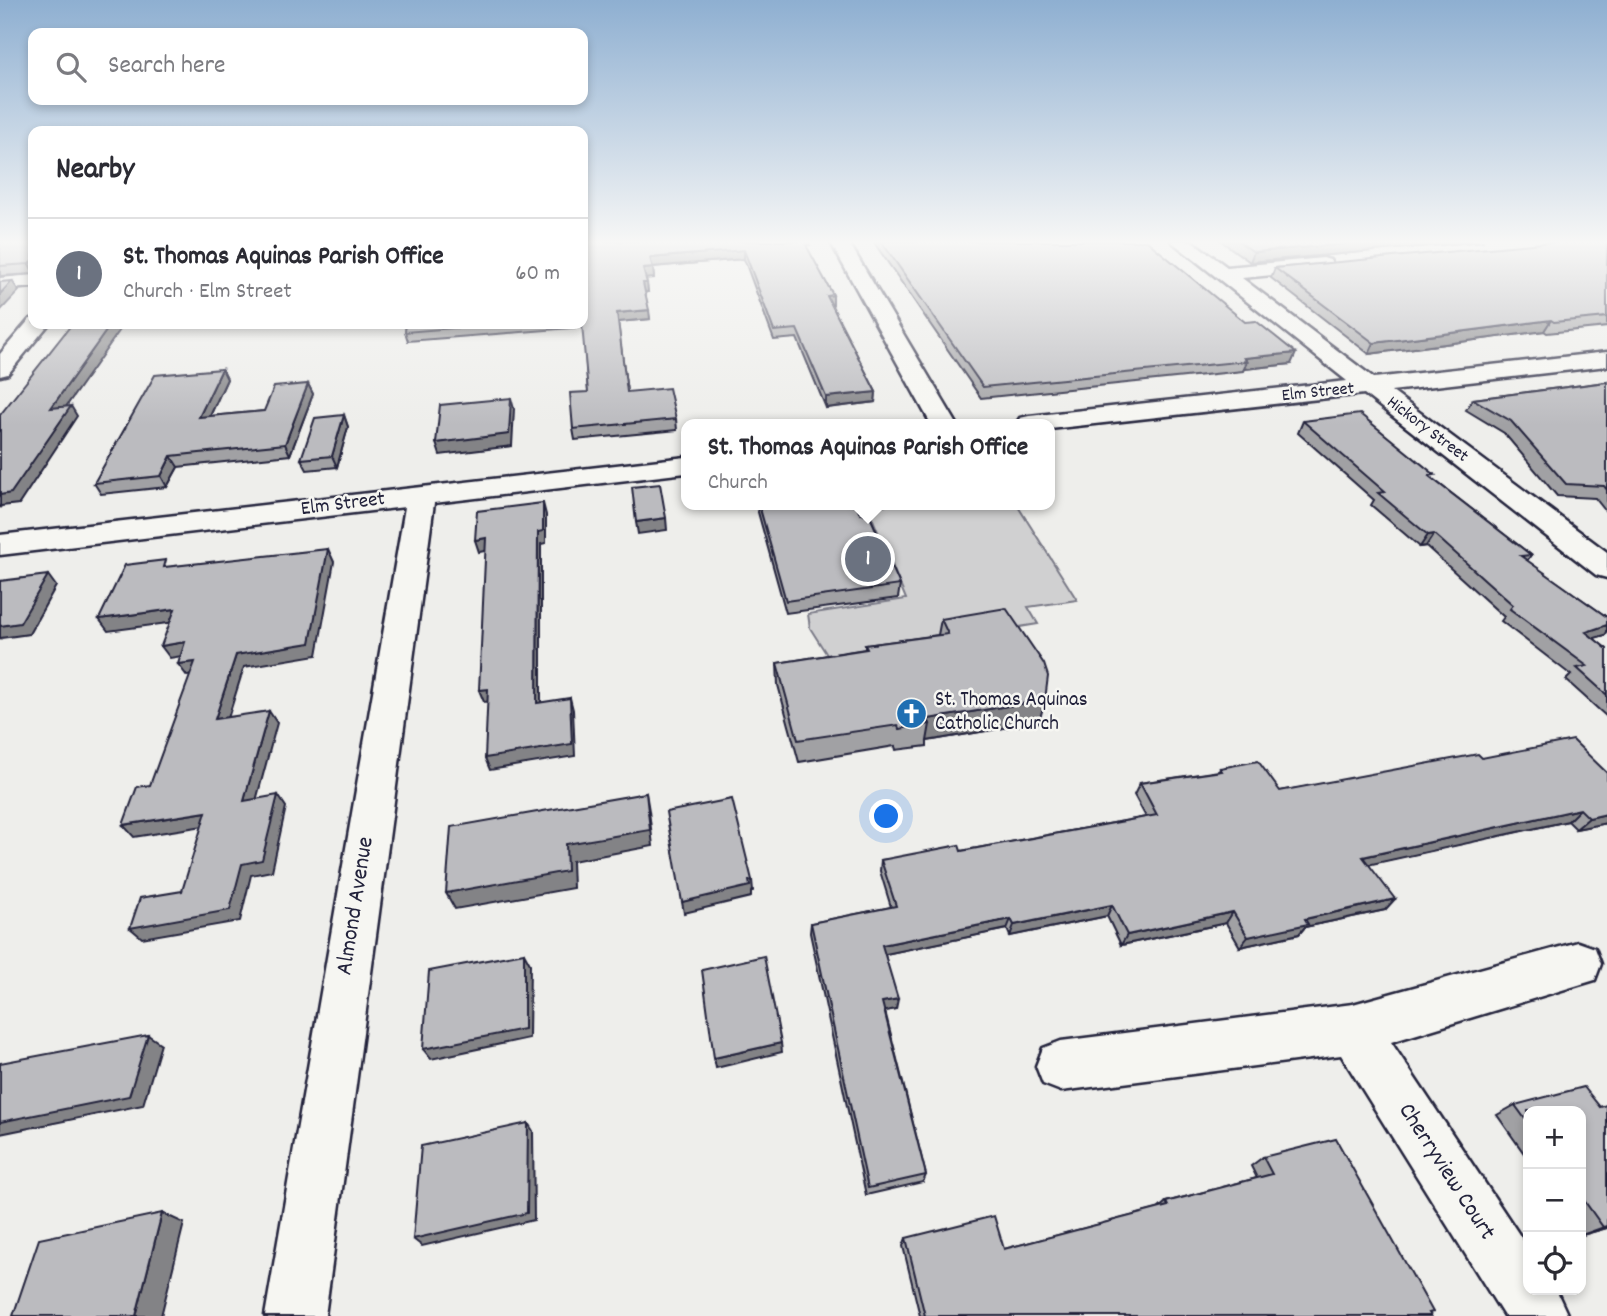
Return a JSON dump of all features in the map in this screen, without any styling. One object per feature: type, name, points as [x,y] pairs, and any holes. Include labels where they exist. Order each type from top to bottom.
[{"type":"street","points":[[874,302],[941,419]]},
{"type":"street","name":"Hickory Street","points":[[1260,302],[1607,568]]},
{"type":"street","points":[[0,369],[34,329]]},
{"type":"street","name":"Elm Street","points":[[1055,421],[1607,359]]},
{"type":"street","name":"Elm Street","points":[[0,545],[681,467]]},
{"type":"street","name":"Almond Avenue","points":[[295,1316],[421,496]]},
{"type":"street","points":[[1061,1066],[1353,1029],[1578,964]]},
{"type":"street","name":"Cherryview Court","points":[[1353,1029],[1538,1316]]},
{"type":"shaded area","points":[[869,510],[1020,510],[1077,600],[1028,607],[1038,624],[829,658],[810,628],[808,614],[906,599]]},
{"type":"building","points":[[588,302],[647,302],[649,310],[617,313],[627,392],[669,388],[676,419],[573,429],[570,393],[588,392],[582,329],[588,329]]},
{"type":"building","points":[[763,302],[830,302],[876,392],[826,397],[797,329],[774,331]]},
{"type":"building","points":[[924,302],[1221,302],[1245,322],[1256,321],[1296,353],[1244,358],[1247,361],[983,387]]},
{"type":"building","points":[[1320,302],[1607,302],[1607,317],[1554,322],[1551,320],[1374,343]]},
{"type":"building","points":[[68,329],[107,329],[51,408],[71,406],[11,493],[0,495],[0,415]]},
{"type":"building","points":[[405,329],[442,329],[405,332]]},
{"type":"building","points":[[222,369],[199,417],[264,411],[274,387],[308,384],[285,444],[171,456],[161,476],[94,483],[155,375]]},
{"type":"building","points":[[1607,382],[1607,490],[1604,486],[1566,484],[1511,421],[1473,399]]},
{"type":"building","points":[[511,398],[509,434],[436,443],[440,405]]},
{"type":"building","points":[[1360,414],[1435,475],[1429,476],[1531,555],[1521,556],[1607,617],[1607,625],[1586,632],[1607,649],[1607,695],[1577,668],[1587,666],[1510,609],[1513,605],[1434,534],[1428,535],[1378,493],[1385,492],[1303,421]]},
{"type":"building","points":[[344,415],[332,456],[301,459],[315,418]]},
{"type":"building","points":[[660,484],[666,518],[636,522],[632,487]]},
{"type":"building","points":[[543,503],[543,531],[538,532],[537,703],[570,698],[572,744],[485,758],[488,689],[479,690],[486,538],[475,540],[477,511]]},
{"type":"building","points":[[760,510],[859,510],[860,514],[869,514],[900,585],[786,601]]},
{"type":"building","points":[[328,549],[310,643],[236,655],[215,719],[269,711],[244,801],[278,795],[262,860],[242,864],[230,910],[130,928],[140,898],[182,891],[206,812],[123,825],[137,787],[150,785],[195,662],[178,664],[185,642],[161,646],[175,609],[99,619],[125,565],[166,560],[164,567]]},
{"type":"building","points":[[48,575],[20,623],[0,626],[0,581]]},
{"type":"building","name":"St. Thomas Aquinas Catholic Church","points":[[1006,608],[1044,664],[1048,676],[1045,700],[928,719],[930,724],[899,729],[898,725],[798,740],[777,663],[867,649],[865,645],[948,634],[941,619]]},
{"type":"building","points":[[1573,740],[1607,773],[1607,814],[1589,818],[1580,809],[1363,857],[1395,899],[1305,919],[1308,924],[1248,937],[1233,912],[1127,935],[1112,905],[1014,925],[1011,919],[882,945],[898,999],[882,1002],[926,1175],[868,1188],[811,923],[896,906],[881,860],[959,845],[961,851],[1157,815],[1140,783],[1222,771],[1220,768],[1258,761],[1280,791],[1478,754],[1482,758]]},
{"type":"building","points":[[646,793],[650,830],[566,844],[567,871],[446,893],[451,827]]},
{"type":"building","points":[[732,799],[752,880],[749,881],[750,886],[682,902],[666,812]]},
{"type":"building","points":[[524,953],[524,1029],[423,1049],[429,971]]},
{"type":"building","points":[[764,956],[781,1043],[714,1058],[702,970]]},
{"type":"building","points":[[148,1035],[129,1096],[0,1122],[0,1063]]},
{"type":"building","points":[[1584,1087],[1600,1107],[1607,1105],[1607,1226],[1603,1227],[1586,1203],[1586,1106],[1523,1106],[1523,1116],[1515,1105]]},
{"type":"building","points":[[528,1123],[527,1213],[413,1239],[421,1146]]},
{"type":"building","points":[[1336,1139],[1433,1312],[1429,1313],[1431,1316],[925,1316],[906,1238],[994,1216],[1004,1249],[1168,1206],[1166,1202],[1272,1174],[1263,1157]]},
{"type":"building","points":[[162,1213],[136,1316],[13,1316],[39,1239]]},
{"type":"place","name":"St. Thomas Aquinas Parish Office","points":[[868,559]]},
{"type":"place","name":"St. Thomas Aquinas Catholic Church","points":[[912,713]]}]
